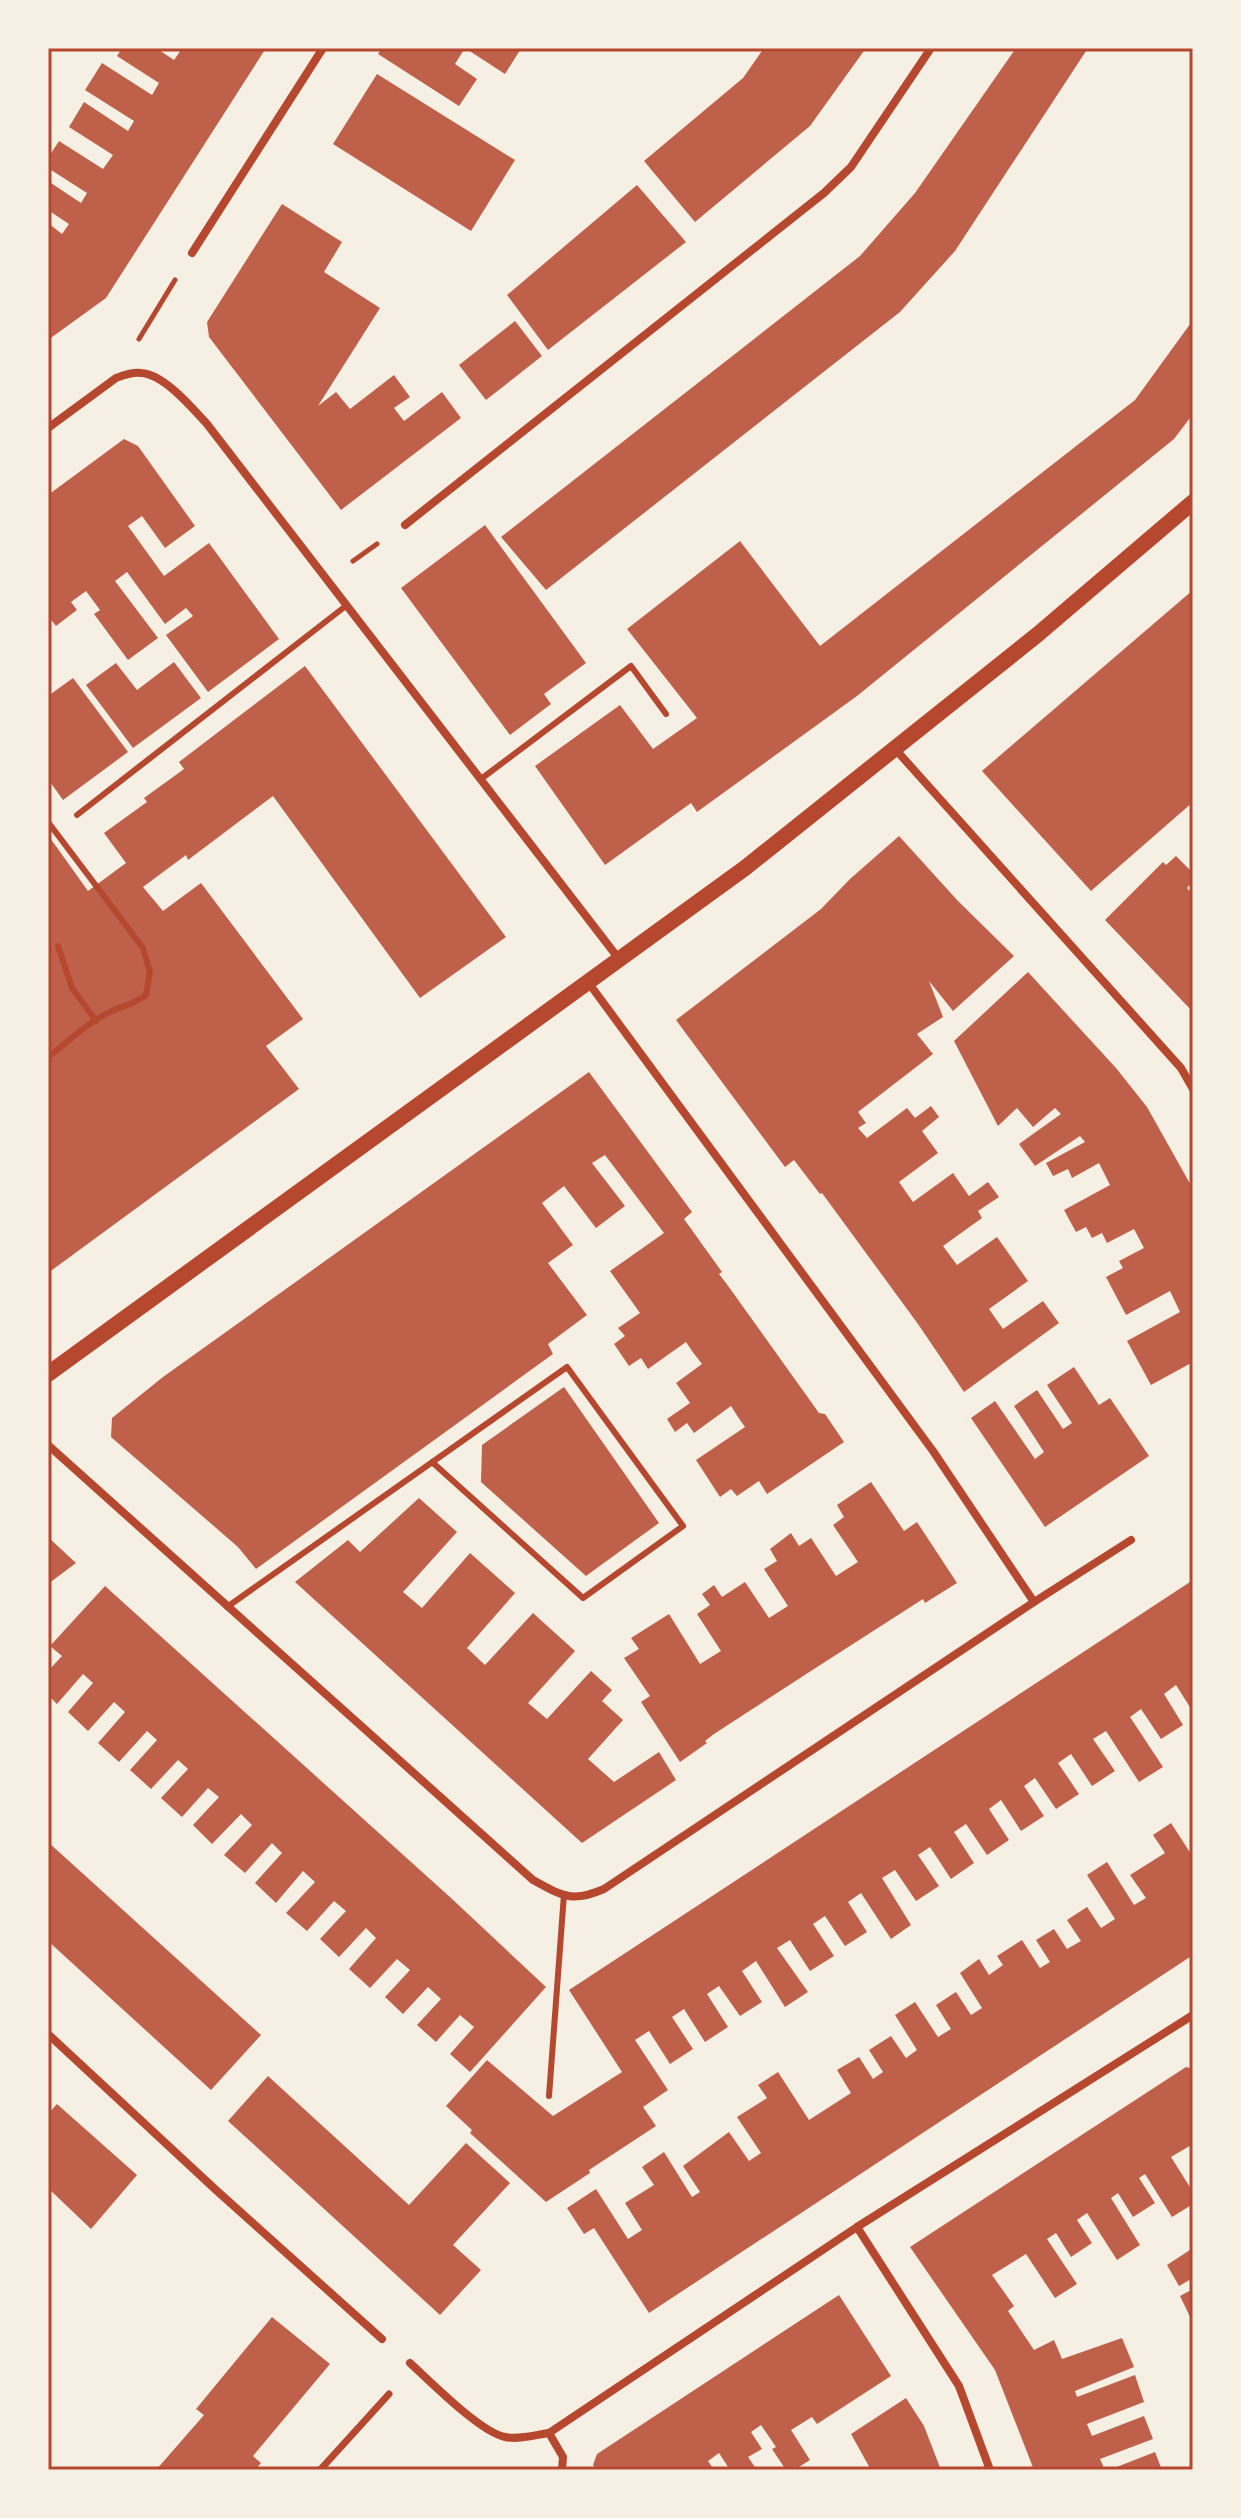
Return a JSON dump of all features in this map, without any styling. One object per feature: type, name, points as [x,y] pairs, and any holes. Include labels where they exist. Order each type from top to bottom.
[{"type":"main road","points":[[48,1374],[745,868],[1048,626],[1193,502]]},
{"type":"street","points":[[192,253],[323,48]]},
{"type":"street","points":[[405,525],[824,193],[851,167],[931,48]]},
{"type":"street","points":[[48,428],[116,378],[142,373],[154,376],[189,405],[328,580],[619,960]]},
{"type":"street","points":[[896,750],[1181,1068],[1193,1089]]},
{"type":"street","points":[[588,981],[933,1451],[1034,1602]]},
{"type":"street","points":[[48,1445],[533,1880],[564,1894],[582,1898],[604,1889],[1131,1540]]},
{"type":"street","points":[[410,2363],[485,2429],[504,2437],[549,2433],[857,2227],[1193,2015]]},
{"type":"street","points":[[48,2034],[382,2339]]},
{"type":"street","points":[[857,2227],[959,2386],[990,2470]]},
{"type":"street","points":[[320,2470],[389,2394]]},
{"type":"street","points":[[549,2433],[563,2457],[562,2470]]},
{"type":"lane","points":[[77,815],[347,605]]},
{"type":"lane","points":[[481,779],[631,666],[666,714]]},
{"type":"lane","points":[[48,822],[143,948],[150,972],[146,995],[130,1006],[111,1011],[48,1057]]},
{"type":"lane","points":[[58,946],[72,988],[96,1021]]},
{"type":"lane","points":[[227,1607],[432,1462],[567,1367],[683,1526],[583,1598],[432,1462]]},
{"type":"lane","points":[[549,2096],[564,1894]]},
{"type":"path","points":[[116,378],[192,253]]},
{"type":"path","points":[[328,580],[405,525]]},
{"type":"building","points":[[122,48],[156,48],[174,60],[181,50],[178,48],[266,48],[106,298],[48,340],[48,223],[62,234],[69,224],[48,210],[48,181],[81,203],[87,193],[48,168],[48,158],[59,141],[103,169],[113,155],[69,127],[84,102],[128,131],[134,121],[85,90],[102,63],[152,95],[159,83],[117,56]]},
{"type":"building","points":[[382,48],[465,48],[455,64],[477,79],[459,106],[378,54]]},
{"type":"building","points":[[465,48],[517,48],[520,50],[505,74]]},
{"type":"building","points":[[764,48],[866,48],[810,126],[695,222],[644,161],[743,78]]},
{"type":"building","points":[[1016,48],[1088,48],[955,251],[900,312],[546,590],[501,537],[860,256],[915,193]]},
{"type":"building","points":[[377,74],[515,160],[471,231],[333,144]]},
{"type":"building","points":[[637,185],[686,242],[548,350],[507,295]]},
{"type":"building","points":[[282,204],[342,242],[324,272],[380,308],[318,406],[336,392],[350,409],[394,375],[410,397],[394,408],[404,421],[442,392],[461,418],[341,510],[209,337],[207,322]]},
{"type":"building","points":[[1193,320],[1193,414],[1174,439],[857,696],[697,812],[691,803],[605,865],[535,766],[620,705],[653,749],[697,718],[627,629],[740,541],[820,646],[1135,400]]},
{"type":"building","points":[[515,321],[542,356],[486,400],[459,365]]},
{"type":"building","points":[[124,439],[138,446],[195,526],[165,548],[142,516],[128,526],[164,576],[209,543],[279,639],[208,692],[166,635],[193,616],[186,608],[165,624],[127,572],[115,581],[158,638],[128,660],[94,614],[100,610],[86,591],[71,602],[77,610],[56,626],[48,616],[48,495]]},
{"type":"building","points":[[485,525],[586,663],[544,694],[551,704],[510,735],[401,588]]},
{"type":"building","points":[[1193,590],[1193,802],[1091,891],[982,771]]},
{"type":"building","points":[[174,662],[201,698],[133,748],[86,685],[116,663],[137,690]]},
{"type":"building","points":[[305,666],[506,937],[420,998],[273,796],[188,860],[186,855],[143,887],[163,911],[201,883],[303,1019],[266,1046],[299,1089],[48,1273],[48,835],[88,891],[126,863],[104,833],[147,802],[144,798],[184,769],[179,762]]},
{"type":"building","points":[[73,678],[128,752],[63,800],[48,779],[48,696]]},
{"type":"building","points":[[899,836],[1014,956],[953,1011],[929,981],[943,1017],[917,1034],[933,1054],[858,1112],[866,1123],[858,1128],[867,1138],[907,1108],[915,1118],[931,1106],[939,1117],[922,1131],[938,1153],[899,1182],[913,1202],[953,1173],[969,1196],[988,1182],[999,1197],[978,1211],[982,1218],[943,1246],[957,1265],[997,1237],[1028,1281],[989,1309],[1003,1329],[1043,1301],[1059,1323],[964,1392],[822,1193],[794,1160],[785,1167],[676,1020],[821,909]]},
{"type":"building","points":[[1176,856],[1193,873],[1193,881],[1187,888],[1193,895],[1193,1012],[1105,920],[1163,862],[1166,865]]},
{"type":"building","points":[[1028,972],[1116,1068],[1147,1107],[1193,1189],[1193,1362],[1151,1385],[1127,1341],[1180,1312],[1170,1291],[1126,1315],[1106,1277],[1123,1268],[1119,1261],[1144,1248],[1134,1229],[1107,1243],[1102,1233],[1092,1238],[1086,1227],[1076,1232],[1064,1210],[1110,1185],[1099,1163],[1072,1178],[1068,1169],[1053,1176],[1046,1163],[1085,1142],[1080,1136],[1035,1166],[1019,1144],[1061,1114],[1055,1108],[1033,1127],[1017,1108],[998,1126],[954,1041]]},
{"type":"building","points":[[589,1072],[692,1212],[684,1219],[722,1272],[719,1274],[819,1413],[825,1414],[844,1442],[767,1494],[759,1481],[737,1496],[731,1489],[720,1497],[696,1460],[745,1427],[731,1406],[694,1433],[687,1423],[675,1432],[667,1419],[690,1403],[676,1383],[702,1364],[686,1342],[648,1369],[641,1358],[629,1366],[614,1344],[625,1336],[618,1328],[640,1313],[610,1271],[664,1233],[605,1155],[592,1163],[625,1206],[596,1228],[564,1186],[542,1203],[573,1245],[548,1263],[587,1315],[548,1344],[553,1354],[256,1569],[238,1547],[111,1437],[112,1418],[163,1377]]},
{"type":"building","points":[[1074,1367],[1099,1405],[1110,1398],[1149,1456],[1045,1527],[971,1418],[995,1401],[1035,1459],[1044,1452],[1014,1406],[1037,1390],[1063,1429],[1072,1423],[1047,1385]]},
{"type":"building","points":[[564,1387],[659,1523],[586,1576],[481,1482],[482,1445]]},
{"type":"building","points":[[871,1482],[904,1531],[917,1522],[957,1583],[925,1603],[923,1599],[814,1669],[714,1734],[705,1741],[707,1743],[680,1762],[641,1702],[650,1696],[624,1658],[639,1649],[631,1638],[669,1614],[700,1664],[721,1651],[697,1614],[710,1605],[702,1594],[714,1585],[722,1597],[745,1582],[769,1618],[788,1606],[764,1569],[777,1561],[770,1549],[791,1533],[799,1546],[811,1538],[836,1576],[858,1562],[833,1525],[844,1517],[837,1505]]},
{"type":"building","points":[[419,1498],[457,1532],[403,1592],[422,1608],[470,1553],[515,1593],[467,1648],[485,1665],[533,1613],[575,1651],[528,1703],[547,1719],[591,1671],[612,1690],[602,1701],[623,1720],[588,1759],[614,1782],[659,1752],[676,1780],[582,1843],[295,1582],[348,1540],[360,1552]]},
{"type":"building","points":[[48,1537],[76,1563],[48,1584]]},
{"type":"building","points":[[1193,1580],[1193,1712],[1176,1685],[1164,1694],[1183,1725],[1161,1739],[1141,1709],[1130,1717],[1163,1767],[1139,1782],[1106,1731],[1093,1739],[1115,1771],[1092,1786],[1071,1754],[1058,1763],[1079,1794],[1056,1809],[1035,1778],[1024,1786],[1044,1816],[1021,1831],[1001,1800],[989,1809],[1009,1840],[987,1855],[966,1824],[954,1832],[974,1863],[951,1879],[930,1847],[918,1855],[939,1886],[916,1901],[895,1870],[882,1878],[911,1925],[891,1939],[861,1893],[848,1902],[867,1932],[845,1946],[825,1916],[813,1924],[834,1956],[810,1971],[790,1940],[777,1948],[808,1992],[785,2007],[756,1961],[742,1971],[762,2002],[740,2016],[719,1986],[707,1994],[728,2027],[705,2042],[684,2009],[672,2017],[693,2049],[670,2064],[649,2031],[635,2040],[668,2090],[643,2107],[656,2126],[589,2170],[590,2173],[546,2202],[470,2133],[472,2130],[446,2106],[487,2060],[553,2116],[622,2072],[569,1990]]},
{"type":"building","points":[[105,1586],[546,1987],[470,2072],[450,2054],[474,2027],[460,2015],[436,2042],[417,2025],[441,1999],[428,1987],[403,2014],[385,1997],[410,1970],[397,1959],[370,1988],[349,1969],[376,1938],[366,1928],[339,1957],[320,1939],[346,1911],[334,1901],[307,1931],[286,1913],[315,1882],[303,1871],[276,1903],[255,1883],[282,1853],[272,1843],[245,1873],[224,1855],[252,1825],[241,1814],[212,1844],[193,1825],[219,1797],[208,1788],[182,1817],[161,1798],[188,1769],[178,1760],[151,1789],[130,1770],[157,1740],[147,1731],[119,1762],[98,1743],[125,1712],[114,1702],[88,1731],[68,1712],[93,1683],[83,1674],[57,1704],[48,1695],[48,1671],[62,1656],[50,1646]]},
{"type":"building","points":[[1171,1823],[1193,1857],[1193,1955],[649,2313],[594,2228],[584,2234],[567,2208],[596,2189],[628,2239],[642,2230],[625,2203],[654,2185],[642,2167],[664,2152],[692,2197],[700,2192],[683,2166],[729,2132],[749,2161],[761,2153],[737,2117],[767,2098],[758,2085],[778,2072],[809,2120],[851,2093],[837,2070],[859,2057],[873,2079],[883,2072],[869,2050],[891,2036],[906,2058],[917,2050],[895,2015],[915,2002],[938,2037],[951,2029],[936,2005],[956,1992],[971,2015],[982,2008],[960,1973],[979,1959],[989,1975],[1003,1965],[997,1956],[1022,1940],[1040,1968],[1050,1962],[1036,1940],[1054,1929],[1067,1949],[1081,1941],[1067,1920],[1087,1907],[1101,1928],[1115,1919],[1087,1875],[1107,1862],[1134,1905],[1146,1898],[1130,1875],[1165,1853],[1153,1835]]},
{"type":"building","points":[[48,1842],[261,2035],[211,2090],[48,1941]]},
{"type":"building","points":[[1186,2067],[1193,2069],[1193,2144],[1171,2157],[1193,2192],[1193,2204],[1172,2217],[1145,2174],[1139,2178],[1155,2203],[1133,2217],[1118,2193],[1111,2198],[1140,2245],[1117,2260],[1087,2213],[1077,2220],[1092,2243],[1071,2257],[1056,2233],[1047,2239],[1077,2284],[1055,2298],[1026,2254],[992,2275],[1014,2306],[1008,2311],[1034,2350],[1054,2340],[1062,2359],[1122,2338],[1134,2367],[1075,2391],[1077,2397],[1135,2375],[1144,2402],[1087,2424],[1092,2436],[1144,2416],[1153,2439],[1100,2459],[1105,2470],[1034,2470],[995,2370],[910,2247]]},
{"type":"building","points":[[268,2076],[409,2205],[466,2143],[510,2183],[453,2245],[481,2270],[440,2315],[228,2121]]},
{"type":"building","points":[[57,2104],[137,2175],[91,2229],[48,2188],[48,2114]]},
{"type":"building","points":[[1193,2248],[1193,2278],[1179,2286],[1167,2265]]},
{"type":"building","points":[[1193,2289],[1193,2323],[1180,2296]]},
{"type":"building","points":[[839,2295],[891,2376],[817,2424],[812,2417],[791,2430],[810,2460],[794,2470],[786,2470],[772,2449],[776,2447],[761,2425],[751,2432],[762,2449],[748,2457],[757,2470],[730,2470],[719,2453],[708,2461],[714,2470],[597,2470],[593,2465],[597,2454]]},
{"type":"building","points":[[272,2317],[330,2364],[253,2456],[261,2463],[255,2470],[156,2470],[204,2415],[196,2409]]},
{"type":"building","points":[[906,2398],[924,2426],[941,2470],[871,2470],[851,2434]]},
{"type":"building","points":[[1155,2452],[1162,2470],[1109,2470]]}]
